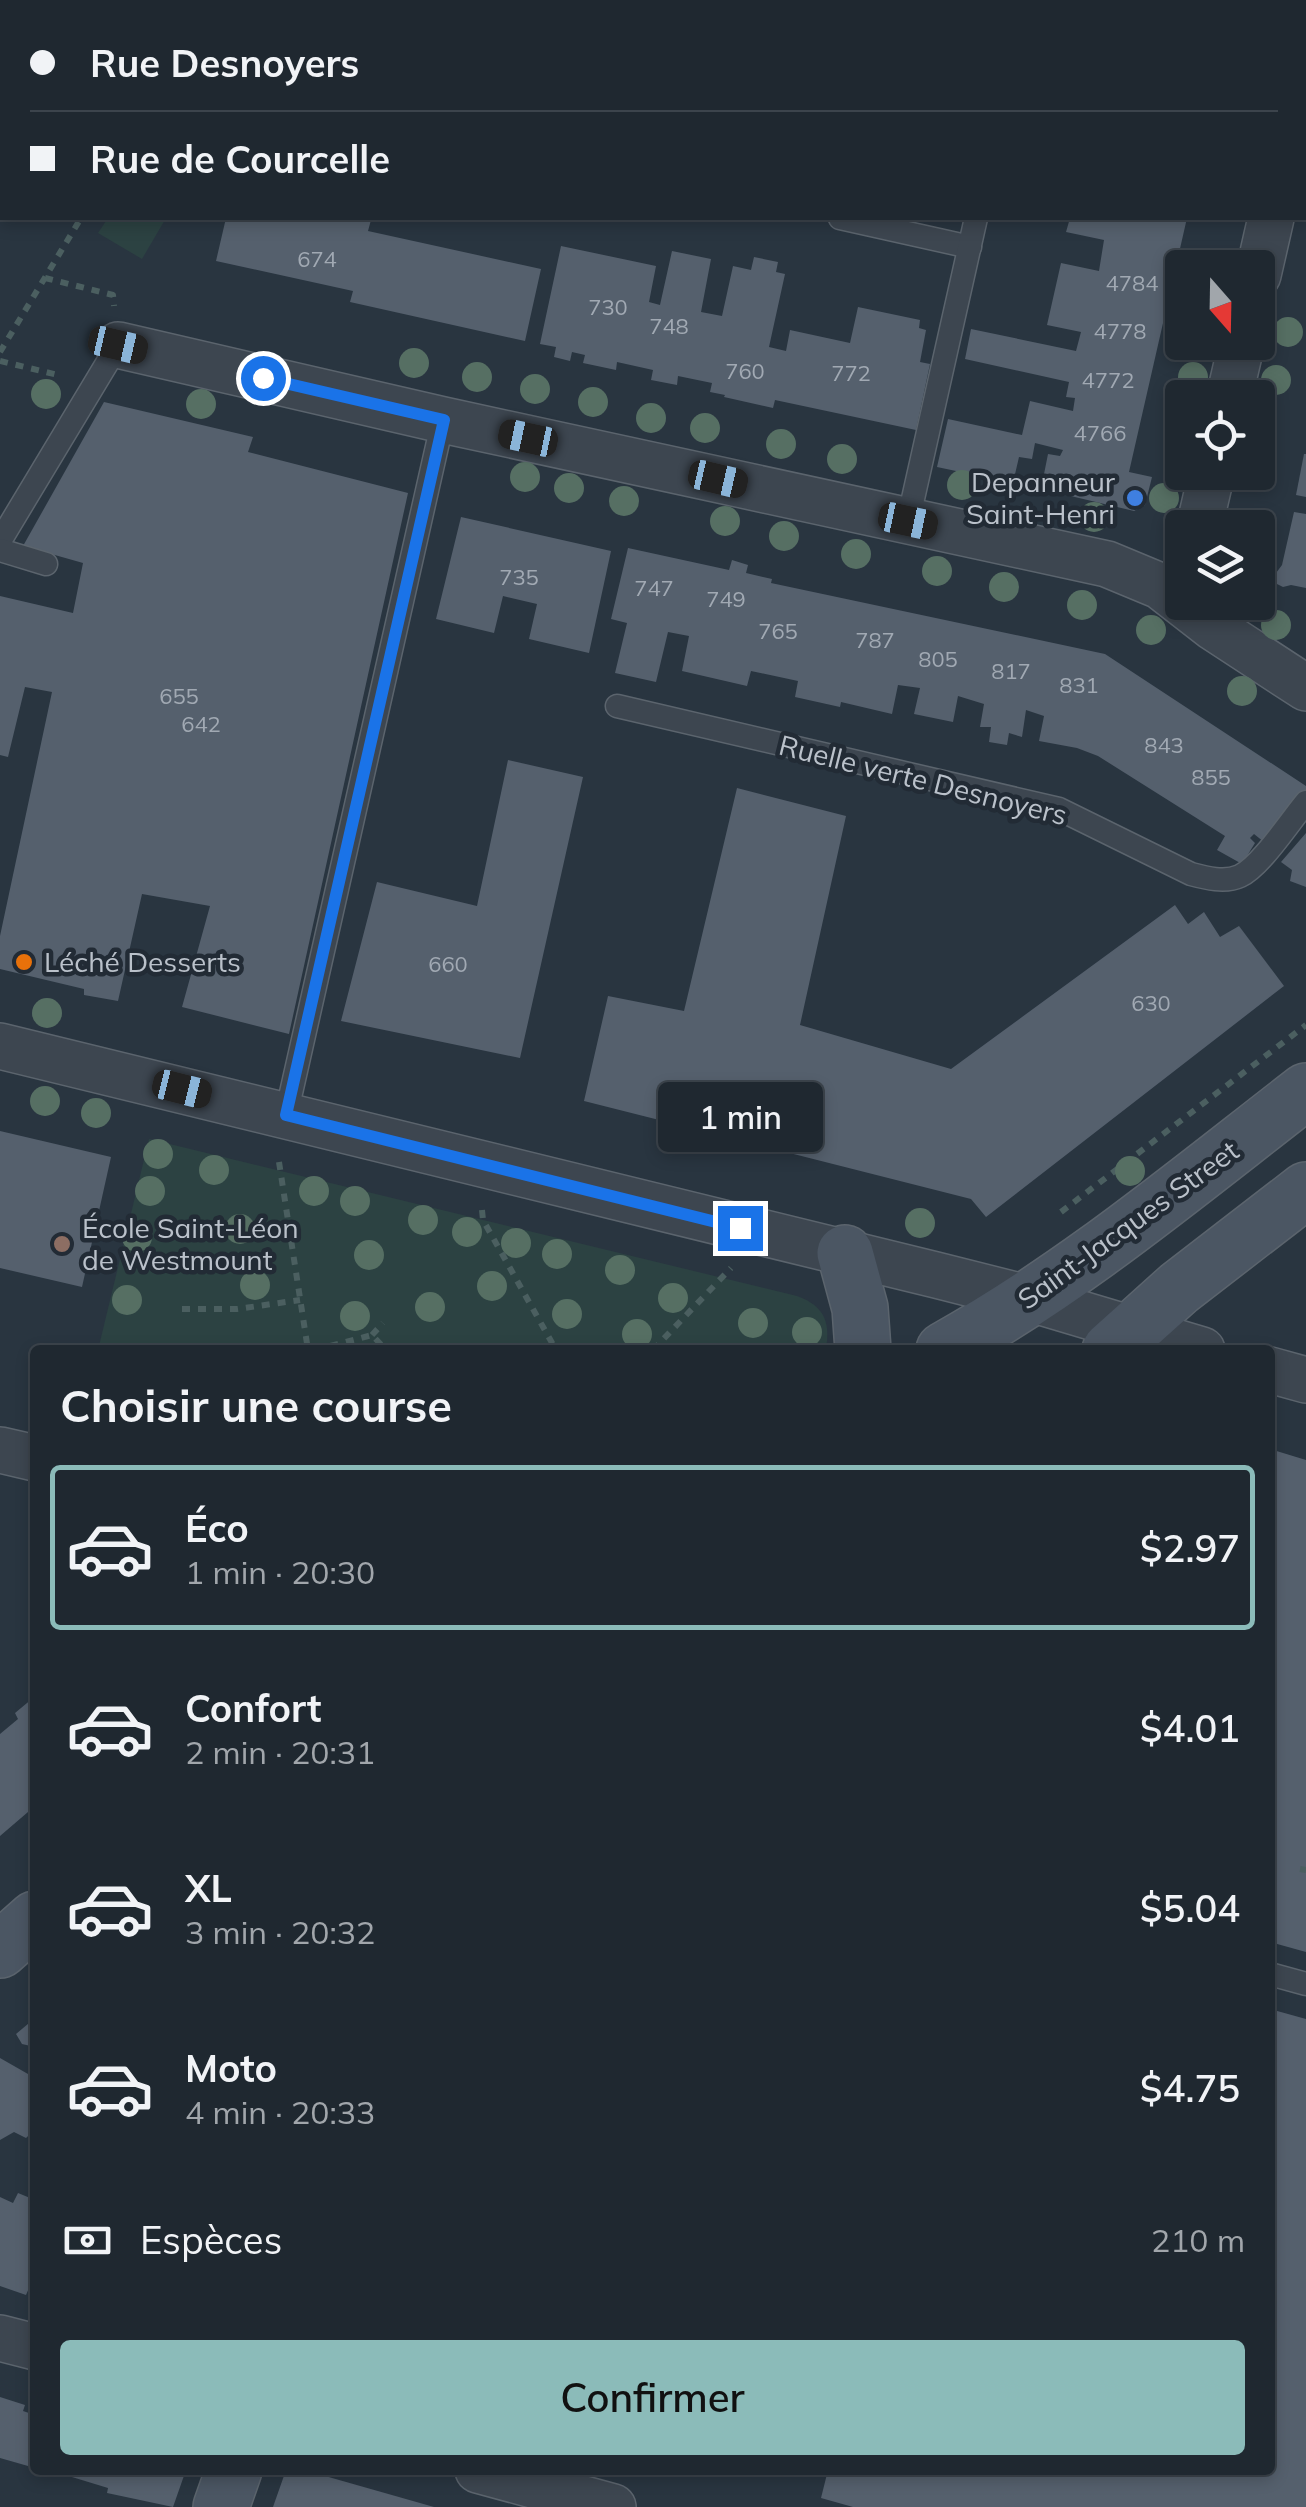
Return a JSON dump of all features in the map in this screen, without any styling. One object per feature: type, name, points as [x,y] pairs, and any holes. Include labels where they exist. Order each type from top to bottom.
[{"type":"main road","name":"Saint-Jacques Street","points":[[953,1345],[1031,1299],[1113,1242],[1306,1091]]},
{"type":"main road","points":[[1121,1340],[1190,1279],[1306,1190]]},
{"type":"main road","points":[[845,1253],[860,1308],[863,1345]]},
{"type":"main road","points":[[0,1950],[30,1923]]},
{"type":"main road","points":[[221,2507],[232,2475]]},
{"type":"street","points":[[1264,250],[1271,220]]},
{"type":"street","points":[[118,345],[1122,568],[1165,586]]},
{"type":"street","points":[[1220,620],[1306,688]]},
{"type":"street","points":[[0,1046],[1031,1299],[1121,1340],[1162,1345]]},
{"type":"street","points":[[1275,1371],[1306,1380]]},
{"type":"street","points":[[0,1450],[30,1457]]},
{"type":"street","points":[[0,2338],[30,2346]]},
{"type":"street","points":[[496,2475],[613,2507]]},
{"type":"lane","points":[[849,220],[970,246]]},
{"type":"lane","points":[[908,521],[976,220]]},
{"type":"lane","points":[[0,542],[118,345]]},
{"type":"lane","points":[[286,1115],[444,420]]},
{"type":"lane","points":[[0,550],[46,564]]},
{"type":"lane","name":"Ruelle verte Desnoyers","points":[[618,706],[1059,809],[1205,878],[1241,876],[1306,802]]},
{"type":"lane","points":[[1275,1975],[1306,1984]]},
{"type":"path","points":[[0,352],[80,220]]},
{"type":"path","points":[[44,278],[112,295]]},
{"type":"path","points":[[0,360],[74,379]]},
{"type":"path","name":"Saint-Jacques Street","points":[[1048,1222],[1306,1025]]},
{"type":"path","points":[[279,1162],[311,1345]]},
{"type":"path","points":[[482,1210],[483,1220],[551,1345]]},
{"type":"path","points":[[658,1345],[730,1270]]},
{"type":"path","points":[[182,1309],[237,1309],[300,1300]]},
{"type":"path","points":[[331,1345],[372,1334],[382,1324]]},
{"type":"path","points":[[372,1334],[382,1345]]},
{"type":"green space","points":[[107,220],[165,220],[142,259],[98,233]]},
{"type":"green space","points":[[149,1139],[797,1296],[818,1309],[827,1329],[826,1345],[99,1345]]},
{"type":"building","points":[[226,220],[371,220],[368,231],[541,269],[525,341],[350,302],[353,291],[216,261]]},
{"type":"building","points":[[1069,220],[1187,220],[1180,250],[1165,250],[1165,314],[1129,472],[1152,477],[1145,505],[1134,511],[1041,489],[1048,454],[1060,456],[1063,450],[1035,443],[1032,459],[1019,457],[1013,483],[937,467],[948,419],[1022,435],[1030,401],[1073,411],[1075,398],[1066,397],[1069,382],[965,359],[971,329],[1076,351],[1081,332],[1047,325],[1061,263],[1099,271],[1104,240],[1066,232]]},
{"type":"building","points":[[561,246],[656,266],[649,302],[660,305],[672,251],[711,259],[701,312],[722,316],[733,266],[751,270],[754,257],[778,262],[776,272],[785,274],[769,347],[786,351],[790,330],[850,343],[858,307],[920,320],[919,328],[926,330],[920,362],[930,364],[916,430],[775,400],[773,408],[724,397],[710,392],[712,383],[678,376],[677,385],[651,380],[653,370],[617,362],[616,370],[583,363],[585,355],[572,352],[570,361],[554,357],[556,347],[540,344]]},
{"type":"building","points":[[104,402],[253,437],[248,452],[408,493],[289,1034],[182,1007],[210,906],[142,894],[118,1001],[84,995],[84,989],[0,969],[0,936],[52,692],[25,687],[8,757],[0,755],[0,596],[73,613],[83,563],[23,546]]},
{"type":"building","points":[[1306,454],[1306,497],[1296,495]]},
{"type":"building","points":[[1294,512],[1306,514],[1306,588],[1275,583],[1275,574],[1282,565]]},
{"type":"building","points":[[461,517],[611,551],[589,653],[529,639],[537,604],[503,596],[494,633],[436,619]]},
{"type":"building","points":[[628,548],[729,570],[732,560],[748,565],[746,573],[772,579],[771,583],[1105,654],[1306,786],[1306,794],[1264,842],[1254,834],[1250,838],[1255,843],[1242,864],[1217,850],[1225,836],[1098,756],[1039,741],[1044,716],[1026,710],[1022,737],[1009,733],[1007,745],[989,742],[991,727],[980,727],[984,704],[958,696],[953,722],[914,714],[920,688],[898,685],[892,714],[841,702],[840,707],[795,697],[798,681],[751,671],[747,686],[682,671],[689,636],[668,632],[656,682],[615,673],[627,623],[611,619]]},
{"type":"building","points":[[508,760],[583,777],[520,1058],[341,1021],[377,882],[477,906]]},
{"type":"building","points":[[737,788],[846,816],[800,1025],[951,1069],[1175,905],[1188,924],[1204,912],[1220,937],[1239,926],[1284,986],[986,1217],[971,1199],[584,1101],[608,996],[684,1011]]},
{"type":"building","points":[[1306,833],[1306,887],[1290,881],[1292,870],[1281,862]]},
{"type":"building","points":[[0,1131],[111,1157],[82,1287],[0,1268]]},
{"type":"building","points":[[1275,1451],[1306,1460],[1306,1952],[1275,1943]]},
{"type":"building","points":[[30,1700],[30,1810],[0,1836],[0,1734],[18,1719],[15,1713]]},
{"type":"building","points":[[1275,2010],[1306,2019],[1306,2507],[853,2507],[821,2498],[827,2475],[1275,2475]]},
{"type":"building","points":[[30,2022],[30,2046],[22,2044],[16,2034]]},
{"type":"building","points":[[0,2058],[30,2075],[30,2134],[26,2138],[14,2132],[0,2140]]},
{"type":"building","points":[[18,2193],[30,2198],[30,2286],[26,2295],[0,2286],[0,2197],[13,2203]]},
{"type":"building","points":[[0,2397],[25,2405],[23,2411],[30,2413],[30,2467],[0,2458]]},
{"type":"building","points":[[65,2475],[184,2475],[173,2507],[107,2493],[108,2488]]},
{"type":"building","points":[[284,2475],[322,2475],[434,2507],[273,2507]]},
{"type":"place","name":"Depanneur Saint-Henri","points":[[1135,498]]},
{"type":"place","name":"Léché Desserts","points":[[24,962]]},
{"type":"place","name":"École Saint-Léon de Westmount","points":[[62,1244]]},
{"type":"route","points":[[263,378],[444,420],[286,1115],[740,1228]]}]
